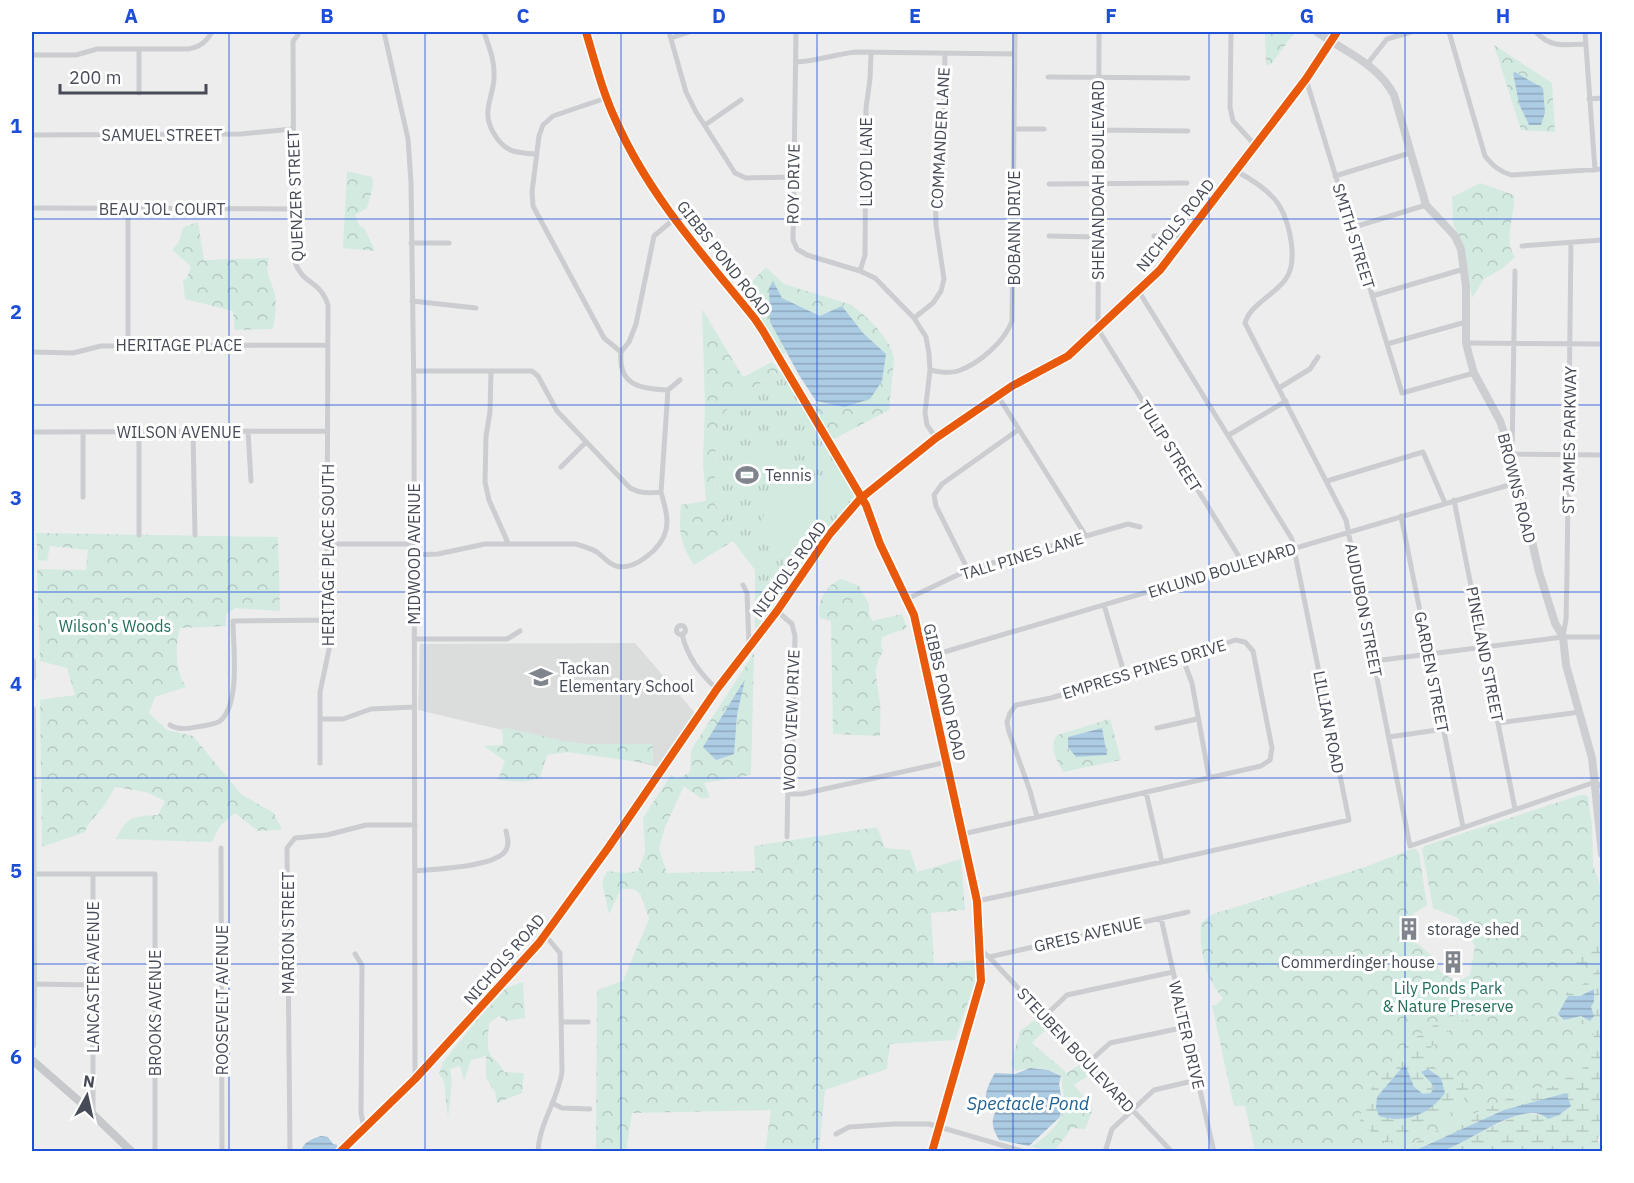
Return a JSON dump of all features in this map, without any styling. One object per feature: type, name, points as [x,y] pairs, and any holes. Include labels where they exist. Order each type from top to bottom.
[{"type":"main road","points":[[32,1060],[132,1152]]},
{"type":"street","points":[[32,55],[76,55],[97,49],[188,50],[205,42],[212,32]]},
{"type":"street","name":"MIDWOOD AVENUE","points":[[384,32],[408,139],[414,371],[415,1079]]},
{"type":"street","points":[[484,32],[493,61],[494,79],[487,113],[489,125],[499,143],[509,150],[536,154]]},
{"type":"street","name":"GIBBS POND ROAD","points":[[585,32],[606,98],[624,139],[673,220],[755,319],[860,499],[866,505],[880,544],[914,615],[977,901],[981,981],[932,1152]]},
{"type":"street","points":[[689,32],[670,34],[686,92],[735,173],[746,178],[793,177]]},
{"type":"street","name":"ROY DRIVE","points":[[796,32],[793,240],[797,249],[807,255],[860,271],[874,278],[914,318],[926,337],[930,370],[925,413],[927,425],[936,438]]},
{"type":"street","name":"BOBANN DRIVE","points":[[930,370],[945,372],[964,368],[998,344],[1008,333],[1012,321],[1015,32]]},
{"type":"street","name":"SHENANDOAH BOULEVARD","points":[[1098,329],[1099,32]]},
{"type":"street","points":[[1231,32],[1232,114],[1239,129],[1255,146]]},
{"type":"street","name":"BROWNS ROAD","points":[[1317,32],[1368,63],[1383,78],[1394,95],[1426,205],[1455,236],[1461,249],[1464,269],[1466,343],[1474,373],[1500,421],[1512,454],[1539,572],[1555,623],[1563,637],[1566,665],[1599,785],[1602,854]]},
{"type":"street","points":[[1330,32],[1330,41]]},
{"type":"street","name":"NICHOLS ROAD","points":[[340,1152],[415,1079],[544,935],[608,848],[717,689],[777,611],[829,535],[860,499],[936,438],[1012,386],[1068,356],[1160,270],[1306,80],[1337,32]]},
{"type":"street","points":[[1368,63],[1387,39],[1411,32]]},
{"type":"street","points":[[1449,32],[1485,156],[1491,165],[1511,175],[1602,170]]},
{"type":"street","points":[[1536,32],[1552,44],[1585,44]]},
{"type":"street","points":[[1585,32],[1594,170]]},
{"type":"street","name":"QUENZER STREET","points":[[298,35],[293,41],[294,259],[298,272],[325,294],[328,305],[327,345]]},
{"type":"street","points":[[139,49],[139,93]]},
{"type":"street","points":[[796,62],[826,58],[841,53],[1015,54]]},
{"type":"street","name":"LLOYD LANE","points":[[860,271],[865,255],[866,108],[871,54]]},
{"type":"street","name":"COMMANDER LANE","points":[[914,318],[933,303],[945,279],[936,225],[935,184],[936,150],[944,98],[945,54]]},
{"type":"street","points":[[1048,77],[1188,78]]},
{"type":"street","name":"SMITH STREET","points":[[1306,80],[1402,393],[1474,373]]},
{"type":"street","points":[[606,98],[553,116],[543,126],[536,154],[533,206],[604,338],[621,352]]},
{"type":"street","points":[[1590,99],[1602,98]]},
{"type":"street","points":[[705,125],[741,100]]},
{"type":"street","name":"SAMUEL STREET","points":[[32,135],[241,134],[292,129]]},
{"type":"street","points":[[1015,129],[1044,129]]},
{"type":"street","points":[[1099,130],[1188,131]]},
{"type":"street","points":[[1335,176],[1410,153]]},
{"type":"street","name":"AUDUBON STREET","points":[[1236,171],[1250,178],[1279,205],[1290,241],[1293,262],[1291,270],[1285,280],[1247,314],[1245,323],[1346,520],[1410,846],[1463,827]]},
{"type":"street","points":[[1049,184],[1187,183]]},
{"type":"street","points":[[1351,228],[1426,205]]},
{"type":"street","name":"BEAU JOL COURT","points":[[32,208],[292,209]]},
{"type":"street","points":[[128,209],[128,345]]},
{"type":"street","points":[[673,220],[654,236],[636,324],[629,342],[621,352],[621,369],[625,376],[636,385],[650,389],[668,390],[680,380]]},
{"type":"street","points":[[1049,236],[1097,237]]},
{"type":"street","points":[[1154,236],[1186,236]]},
{"type":"street","points":[[1522,246],[1602,240]]},
{"type":"street","points":[[411,243],[449,243]]},
{"type":"street","name":"ST JAMES PARKWAY","points":[[1563,637],[1566,620],[1571,243]]},
{"type":"street","points":[[1372,296],[1464,269]]},
{"type":"street","points":[[1515,271],[1512,454],[1602,455]]},
{"type":"street","name":"LILLIAN ROAD","points":[[977,901],[1349,820],[1292,539],[1138,290]]},
{"type":"street","points":[[412,301],[476,308]]},
{"type":"street","points":[[1387,344],[1466,322]]},
{"type":"street","name":"TULIP STREET","points":[[1098,329],[1243,563]]},
{"type":"street","points":[[1466,343],[1602,344]]},
{"type":"street","name":"HERITAGE PLACE","points":[[32,352],[73,353],[101,346],[128,345],[327,345]]},
{"type":"street","name":"HERITAGE PLACE SOUTH","points":[[320,763],[320,692],[331,640],[327,578],[327,345]]},
{"type":"street","points":[[1279,388],[1310,369],[1318,357]]},
{"type":"street","points":[[414,371],[532,371],[538,376],[556,411],[630,488],[638,492],[661,492]]},
{"type":"street","points":[[491,371],[485,482],[489,501],[508,543]]},
{"type":"street","points":[[414,555],[438,554],[471,545],[575,544],[589,548],[615,566],[627,567],[642,559],[659,543],[666,531],[665,508],[661,492],[668,390]]},
{"type":"street","points":[[998,396],[1086,536]]},
{"type":"street","points":[[1229,435],[1286,401]]},
{"type":"street","points":[[968,570],[936,506],[934,495],[942,484],[1018,430]]},
{"type":"street","name":"WILSON AVENUE","points":[[32,432],[327,431]]},
{"type":"street","points":[[139,432],[139,535]]},
{"type":"street","points":[[193,432],[195,535]]},
{"type":"street","points":[[248,432],[251,481]]},
{"type":"street","points":[[83,433],[83,497]]},
{"type":"street","points":[[561,467],[586,442]]},
{"type":"street","points":[[1327,481],[1423,452],[1445,503]]},
{"type":"street","name":"EKLUND BOULEVARD","points":[[924,658],[1519,482]]},
{"type":"street","name":"PINELAND STREET","points":[[1454,500],[1515,808]]},
{"type":"street","name":"GARDEN STREET","points":[[1401,516],[1463,827]]},
{"type":"street","name":"TALL PINES LANE","points":[[908,599],[968,570],[1128,524],[1140,527]]},
{"type":"street","points":[[327,544],[414,544]]},
{"type":"street","points":[[743,585],[747,593],[749,646]]},
{"type":"street","points":[[1104,606],[1125,676]]},
{"type":"street","name":"WOOD VIEW DRIVE","points":[[777,611],[792,624],[795,636],[792,758],[788,777],[787,837]]},
{"type":"street","points":[[170,725],[177,729],[206,725],[219,722],[226,714],[231,704],[234,679],[233,621],[331,620]]},
{"type":"street","points":[[414,639],[507,639],[520,631]]},
{"type":"street","points":[[682,634],[684,645],[693,662],[717,689]]},
{"type":"street","points":[[1374,661],[1563,637],[1602,637]]},
{"type":"street","name":"EMPRESS PINES DRIVE","points":[[963,834],[1261,766],[1270,760],[1272,748],[1253,651],[1245,642],[1235,640],[1183,659],[1051,698],[1016,705],[1007,722],[1037,817]]},
{"type":"street","points":[[1183,659],[1192,683],[1209,777]]},
{"type":"street","points":[[32,662],[32,677]]},
{"type":"street","points":[[321,719],[343,719],[371,710],[414,707]]},
{"type":"street","points":[[32,710],[32,1045]]},
{"type":"street","points":[[1498,723],[1580,712]]},
{"type":"street","points":[[1157,728],[1197,719]]},
{"type":"street","points":[[1389,737],[1444,729]]},
{"type":"street","points":[[788,794],[801,794],[947,762]]},
{"type":"street","points":[[1463,827],[1515,808],[1599,785]]},
{"type":"street","points":[[1146,792],[1162,862]]},
{"type":"street","name":"MARION STREET","points":[[290,1152],[287,848],[295,838],[327,835],[366,825],[415,825]]},
{"type":"street","points":[[415,871],[479,863],[499,858],[506,851],[509,842],[506,831]]},
{"type":"street","name":"ROOSEVELT AVENUE","points":[[221,848],[222,1152]]},
{"type":"street","points":[[33,874],[93,874]]},
{"type":"street","name":"BROOKS AVENUE","points":[[93,874],[155,874],[155,1152]]},
{"type":"street","name":"LANCASTER AVENUE","points":[[93,874],[93,1115]]},
{"type":"street","name":"GREIS AVENUE","points":[[989,957],[1188,912]]},
{"type":"street","name":"WALTER DRIVE","points":[[1161,918],[1214,1152]]},
{"type":"street","points":[[538,1152],[538,1140],[559,1088],[562,1072],[560,953],[544,935]]},
{"type":"street","name":"STEUBEN BOULEVARD","points":[[979,949],[1089,1062],[1172,1152]]},
{"type":"street","points":[[355,954],[362,965],[361,1113],[364,1128]]},
{"type":"street","points":[[1045,1016],[1067,995],[1173,972]]},
{"type":"street","points":[[33,984],[93,985]]},
{"type":"street","points":[[561,1022],[588,1022]]},
{"type":"street","points":[[1089,1062],[1110,1042],[1186,1027]]},
{"type":"street","points":[[1106,1152],[1112,1129],[1154,1090],[1197,1080]]},
{"type":"street","points":[[552,1103],[562,1108],[590,1109]]},
{"type":"street","points":[[836,1134],[849,1127],[929,1124],[1025,1152]]},
{"type":"shaded area","name":"Tackan Elementary School","points":[[635,643],[695,713],[658,767],[418,710],[420,644]]},
{"type":"green space","points":[[1265,32],[1295,32],[1271,64],[1266,65]]},
{"type":"green space","points":[[1494,45],[1552,83],[1555,132],[1521,130]],"holes":[[[1513,73],[1543,88],[1529,125],[1519,104]]]},
{"type":"green space","points":[[347,171],[372,177],[373,187],[367,208],[355,215],[359,225],[365,229],[375,251],[343,248]]},
{"type":"green space","points":[[1480,183],[1514,195],[1509,235],[1511,250],[1515,257],[1503,268],[1484,279],[1472,298],[1465,248],[1453,224],[1452,197]]},
{"type":"green space","points":[[198,222],[204,260],[269,258],[268,273],[276,299],[273,329],[235,330],[233,311],[185,299],[183,280],[187,278],[191,266],[172,250],[179,242],[183,227]]},
{"type":"green space","points":[[766,267],[784,284],[849,304],[877,328],[889,344],[894,359],[889,410],[832,440],[811,406],[819,402],[844,407],[885,354],[863,333],[842,307],[820,316],[782,298],[770,322],[786,352],[783,355],[742,292]]},
{"type":"green space","points":[[702,309],[743,377],[772,362],[780,372],[740,395],[723,414],[716,440],[714,503],[755,563],[755,570],[733,541],[694,565],[685,550],[681,536],[681,505],[706,501],[703,464],[705,404]]},
{"type":"green space","points":[[784,370],[860,498],[761,631],[755,627],[755,563],[714,503],[716,440],[723,413],[740,395]]},
{"type":"green space","points":[[768,447],[782,470],[764,480],[760,474],[763,481],[745,492],[731,469]]},
{"type":"green space","points":[[777,474],[842,483],[837,498],[822,522],[801,537],[774,541],[758,538],[773,477]]},
{"type":"green space","name":"Wilson's Woods","points":[[36,533],[278,537],[280,611],[235,608],[226,614],[226,626],[180,628],[177,659],[182,681],[186,687],[155,697],[149,713],[167,730],[193,736],[241,794],[274,813],[282,830],[258,831],[235,813],[220,826],[212,842],[116,839],[124,826],[132,819],[158,815],[165,801],[146,792],[115,787],[85,832],[42,847],[40,700],[75,695],[67,668],[40,661],[37,569],[86,570],[88,550],[50,546],[47,561],[38,560]]},
{"type":"green space","points":[[841,579],[859,586],[869,604],[872,621],[902,614],[907,628],[882,637],[883,652],[876,670],[880,736],[833,734],[831,621],[820,618],[819,606],[827,590]]},
{"type":"green space","points":[[754,653],[751,775],[704,783],[710,797],[702,799],[684,786],[665,827],[659,849],[667,873],[755,871],[754,846],[877,827],[885,848],[910,850],[917,872],[961,859],[965,910],[931,913],[934,964],[975,960],[975,982],[955,1040],[890,1044],[887,1069],[825,1090],[819,1151],[765,1151],[771,1110],[632,1113],[626,1151],[596,1152],[597,990],[623,981],[649,919],[641,895],[634,889],[621,889],[609,914],[602,882],[607,871],[625,873],[638,871],[645,852],[643,818],[671,775],[678,779],[690,772],[691,750]],"holes":[[[744,682],[737,715],[704,747]]]},
{"type":"green space","points":[[1110,719],[1121,760],[1063,772],[1053,749],[1057,735]]},
{"type":"green space","points":[[502,727],[588,744],[653,744],[653,764],[567,752],[547,755],[540,778],[524,782],[498,780],[505,761],[484,746],[503,745]]},
{"type":"green space","name":"Lily Ponds Park & Nature Preserve","points":[[1580,795],[1588,797],[1592,826],[1593,865],[1602,890],[1602,934],[1566,962],[1596,957],[1601,966],[1574,994],[1568,991],[1555,1014],[1568,1027],[1575,1024],[1589,1024],[1594,1035],[1591,1052],[1584,1067],[1551,1087],[1529,1089],[1434,1132],[1399,1151],[1255,1151],[1245,1106],[1234,1106],[1232,1098],[1212,1005],[1216,1005],[1223,998],[1212,982],[1205,963],[1201,943],[1201,923],[1213,914],[1416,849],[1419,853],[1427,905],[1400,923],[1404,939],[1418,944],[1432,956],[1441,972],[1457,982],[1470,975],[1475,946],[1458,918],[1433,908],[1422,849],[1424,846]],"holes":[[[1495,998],[1490,1011],[1456,1025],[1429,1050],[1431,1066],[1459,1078],[1379,1077],[1409,1042],[1446,1017]]]},
{"type":"green space","points":[[1602,934],[1602,992],[1599,995],[1602,1022],[1602,1131],[1597,1140],[1602,1151],[1438,1151],[1522,1113],[1543,1115],[1565,1093],[1414,1151],[1399,1152],[1434,1132],[1529,1089],[1551,1087],[1584,1067],[1591,1052],[1594,1035],[1589,1024],[1575,1024],[1568,1027],[1555,1014],[1568,991],[1574,993],[1601,966],[1596,957],[1580,968],[1572,969],[1566,962]],"holes":[[[1594,989],[1590,1008],[1577,1016],[1564,1020],[1573,997]]]},
{"type":"green space","points":[[523,982],[525,1018],[506,1021],[499,1016],[489,1023],[488,1041],[490,1054],[504,1072],[524,1073],[522,1093],[497,1103],[495,1092],[486,1078],[486,1056],[471,1060],[464,1081],[460,1066],[450,1069],[452,1081],[448,1119],[444,1081],[439,1074],[443,1062],[506,988]]},
{"type":"green space","points":[[1495,998],[1496,1005],[1456,1026],[1429,1050],[1431,1066],[1459,1078],[1469,1088],[1458,1109],[1386,1143],[1360,1123],[1362,1103],[1379,1077],[1409,1042],[1446,1017]],"holes":[[[1405,1064],[1414,1087],[1423,1094],[1431,1093],[1434,1085],[1421,1072],[1445,1094],[1377,1096]]]},
{"type":"green space","points":[[1040,1016],[1049,1026],[1032,1043],[1067,1073],[1084,1062],[1092,1073],[1074,1085],[1093,1109],[1085,1129],[1072,1128],[1054,1151],[1031,1147],[1058,1122],[1064,1100],[1062,1076],[1039,1068],[1016,1071],[1011,1064],[1020,1031]]},
{"type":"water","points":[[1513,73],[1543,88],[1545,113],[1541,125],[1529,125],[1519,104]]},
{"type":"water","points":[[773,281],[782,298],[820,316],[842,306],[863,333],[886,354],[882,381],[870,399],[844,407],[816,401],[770,322],[769,288]]},
{"type":"water","points":[[745,679],[737,715],[734,754],[716,760],[703,747]]},
{"type":"water","points":[[1102,728],[1107,755],[1076,757],[1068,747],[1068,737]]},
{"type":"water","points":[[1594,989],[1594,1001],[1591,1007],[1594,1016],[1590,1021],[1581,1016],[1564,1020],[1558,1014],[1568,996],[1580,996]]},
{"type":"water","points":[[1405,1064],[1414,1087],[1423,1094],[1431,1093],[1434,1086],[1421,1072],[1428,1069],[1441,1078],[1445,1093],[1432,1107],[1416,1116],[1398,1119],[1379,1116],[1376,1108],[1377,1097]]},
{"type":"water","name":"Spectacle Pond","points":[[1030,1068],[1048,1070],[1061,1076],[1059,1084],[1062,1102],[1060,1117],[1029,1146],[999,1140],[993,1126],[996,1111],[987,1104],[986,1099],[990,1083],[995,1073],[1015,1074]]},
{"type":"water","points":[[1566,1093],[1571,1106],[1559,1115],[1548,1119],[1537,1114],[1524,1114],[1494,1125],[1449,1148],[1434,1152],[1414,1151],[1504,1110]]},
{"type":"water","points":[[321,1136],[328,1137],[333,1144],[337,1145],[337,1148],[332,1151],[301,1151],[308,1141]]},
{"type":"cycle path","points":[[586,32],[608,101],[630,150],[680,226],[763,331],[866,505],[880,544],[914,615],[977,901],[981,981],[932,1152]]},
{"type":"cycle path","points":[[340,1152],[415,1079],[539,943],[608,848],[717,689],[777,611],[829,535],[860,499],[936,438],[1012,386],[1068,356],[1160,270],[1306,79],[1337,32]]},
{"type":"place","name":"Tennis","points":[[747,475]]},
{"type":"place","name":"Tackan Elementary School","points":[[541,677]]},
{"type":"place","name":"storage shed","points":[[1409,929]]},
{"type":"place","name":"Commerdinger house","points":[[1453,962]]}]
